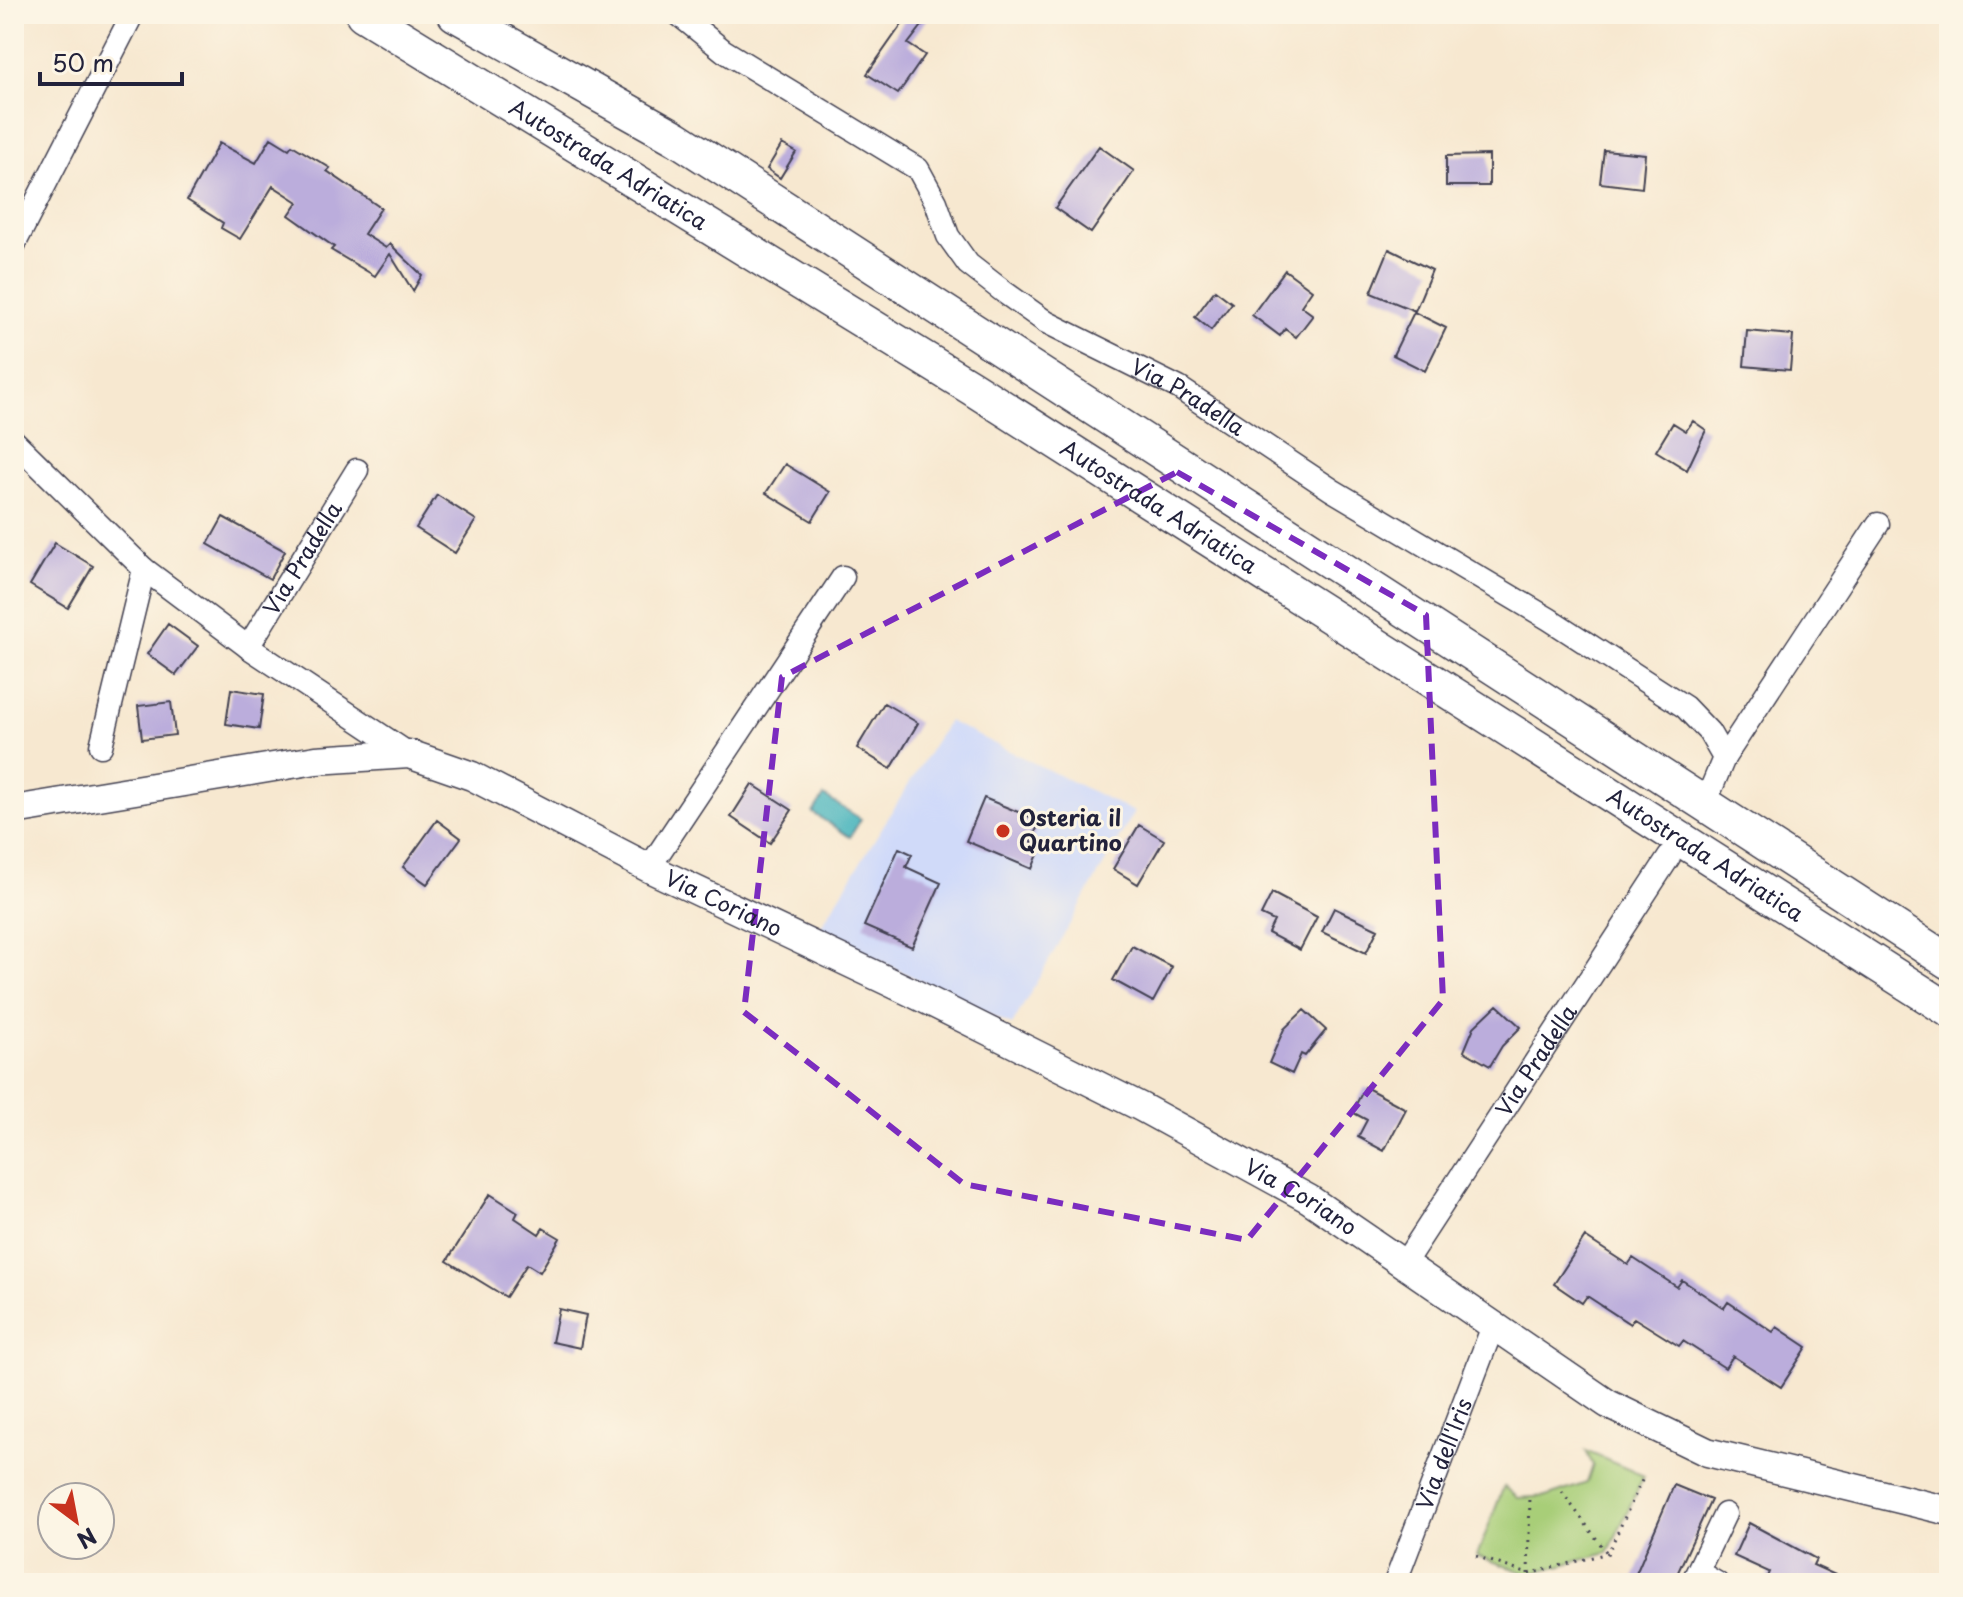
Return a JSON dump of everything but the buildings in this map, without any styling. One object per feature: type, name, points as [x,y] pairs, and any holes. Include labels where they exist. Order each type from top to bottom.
[{"type":"highway","name":"Autostrada Adriatica","points":[[363,14],[985,396],[1949,1010]]},
{"type":"highway","name":"Autostrada Adriatica","points":[[455,14],[676,138],[1949,962]]},
{"type":"main road","name":"Via Coriano","points":[[14,810],[316,760],[409,754],[472,776],[649,868],[911,992],[1141,1107],[1309,1199],[1608,1404],[1707,1452],[1949,1511]]},
{"type":"street","name":"Via Pradella","points":[[678,14],[724,51],[918,169],[936,202],[948,236],[961,255],[1004,292],[1046,322],[1179,388],[1332,490],[1586,643],[1685,707],[1709,732],[1724,758]]},
{"type":"street","points":[[14,245],[131,17]]},
{"type":"street","points":[[14,441],[144,569],[248,647],[409,754]]},
{"type":"street","name":"Via Pradella","points":[[248,647],[357,470]]},
{"type":"street","points":[[1711,789],[1724,758],[1878,524]]},
{"type":"street","points":[[101,746],[144,569]]},
{"type":"street","name":"Via Coriano","points":[[649,868],[843,577]]},
{"type":"street","name":"Via Pradella","points":[[1403,1265],[1669,857]]},
{"type":"street","name":"Via dell'Iris","points":[[1395,1583],[1493,1326]]},
{"type":"street","points":[[1702,1579],[1725,1514]]},
{"type":"path","points":[[1608,1553],[1644,1476]]},
{"type":"path","points":[[1562,1492],[1608,1553]]},
{"type":"path","points":[[1528,1574],[1530,1497]]},
{"type":"path","points":[[1476,1556],[1528,1574],[1608,1553]]},
{"type":"highlighted area","points":[[1177,472],[1426,615],[1443,1000],[1247,1240],[964,1184],[744,1012],[782,677]]},
{"type":"shaded area","points":[[948,721],[1134,812],[1012,1025],[818,931]]},
{"type":"green space","points":[[1586,1451],[1644,1476],[1608,1553],[1528,1574],[1477,1556],[1504,1486],[1518,1498],[1549,1496],[1587,1483],[1593,1465]]},
{"type":"water","points":[[824,796],[861,819],[850,837],[813,813]]},
{"type":"place","name":"Osteria il Quartino","points":[[1003,831]]}]
